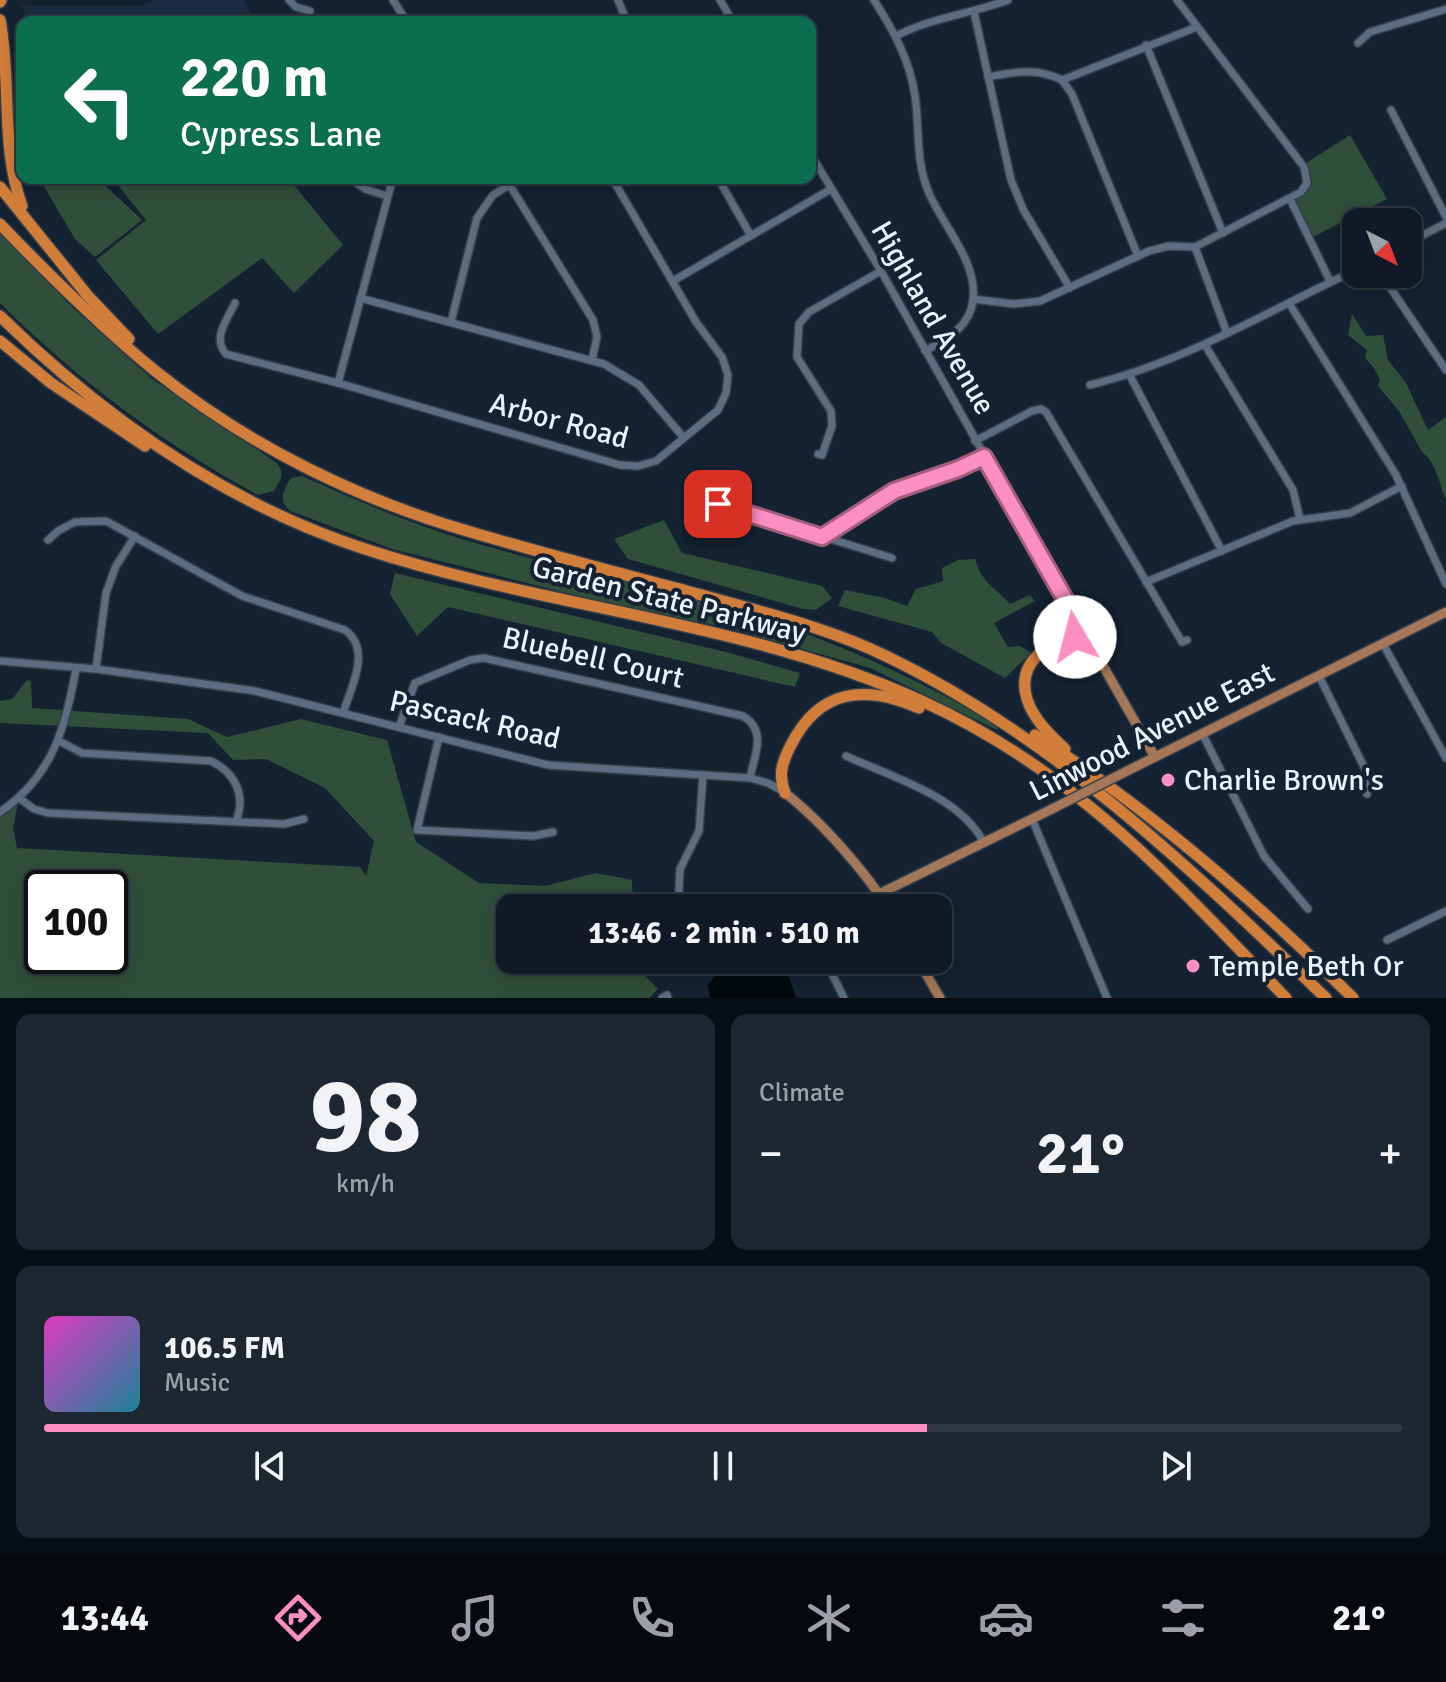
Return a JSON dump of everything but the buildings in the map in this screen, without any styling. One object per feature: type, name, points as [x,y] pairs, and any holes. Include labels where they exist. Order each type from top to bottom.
[{"type":"highway","points":[[0,20],[6,62],[3,103],[7,158],[17,194],[30,221]]},
{"type":"highway","points":[[0,187],[100,310],[194,400]]},
{"type":"highway","name":"Garden State Parkway","points":[[0,224],[155,371],[244,433],[306,467],[405,511],[473,533],[775,615],[915,666],[1007,717],[1152,820],[1276,925],[1353,998]]},
{"type":"highway","name":"Garden State Parkway","points":[[0,316],[106,410],[206,477],[269,511],[359,547],[428,568],[790,653],[893,689],[989,735],[1070,789],[1116,827],[1286,998]]},
{"type":"highway","points":[[0,341],[38,374],[110,423],[160,456],[206,477]]},
{"type":"highway","points":[[1086,636],[1062,639],[1039,652],[1027,675],[1027,700],[1039,720],[1060,744],[1152,820]]},
{"type":"highway","name":"Garden State Parkway","points":[[887,656],[1003,721],[1100,792],[1183,862],[1326,998]]},
{"type":"highway","points":[[785,793],[782,766],[798,731],[817,710],[832,700],[848,695],[867,694],[899,700],[989,735]]},
{"type":"main road","name":"Linwood Avenue East","points":[[879,894],[1446,612]]},
{"type":"main road","name":"Highland Avenue","points":[[1086,636],[1155,757]]},
{"type":"main road","name":"Pascack Road","points":[[785,793],[822,828],[879,894]]},
{"type":"main road","points":[[925,974],[937,997]]},
{"type":"street","points":[[289,0],[296,7],[310,11]]},
{"type":"street","points":[[874,0],[896,36],[915,92],[918,154],[925,183],[972,277],[970,313],[959,330],[925,351]]},
{"type":"street","points":[[896,36],[930,20],[974,12],[1008,0]]},
{"type":"street","points":[[973,299],[1001,304],[1026,303],[1055,296],[1138,256],[1169,246],[1195,247],[1290,199],[1305,188],[1308,177],[1304,167],[1177,0]]},
{"type":"street","points":[[1358,43],[1381,28],[1446,9]]},
{"type":"street","points":[[974,12],[1016,195],[1070,288]]},
{"type":"street","points":[[1062,80],[1197,27]]},
{"type":"street","points":[[1146,45],[1223,233]]},
{"type":"street","points":[[988,77],[1030,70],[1049,73],[1062,80],[1072,94],[1138,256]]},
{"type":"street","points":[[1391,110],[1446,217]]},
{"type":"street","name":"Highland Avenue","points":[[816,163],[881,271],[1086,636]]},
{"type":"street","points":[[358,184],[387,196]]},
{"type":"street","points":[[338,383],[391,184]]},
{"type":"street","points":[[451,322],[477,218],[487,201],[509,184],[593,320],[597,337],[592,360]]},
{"type":"street","name":"Arbor Road","points":[[235,303],[219,338],[219,347],[226,354],[338,383],[620,465],[648,464],[718,410],[726,393],[728,375],[722,357],[696,322],[616,184]]},
{"type":"street","points":[[721,184],[751,236]]},
{"type":"street","points":[[673,281],[831,189]]},
{"type":"street","points":[[1290,199],[1330,281]]},
{"type":"street","points":[[1422,236],[1446,223]]},
{"type":"street","points":[[1195,247],[1227,333]]},
{"type":"street","points":[[818,454],[822,455],[832,419],[828,403],[797,357],[799,324],[809,312],[881,271]]},
{"type":"street","points":[[1090,385],[1129,374],[1205,345],[1342,276]]},
{"type":"street","points":[[1390,288],[1446,370]]},
{"type":"street","points":[[360,298],[614,368],[639,385],[684,438]]},
{"type":"street","points":[[1289,303],[1402,486],[1446,584]]},
{"type":"street","points":[[1205,345],[1293,490],[1300,519]]},
{"type":"street","points":[[1129,374],[1222,551]]},
{"type":"street","points":[[975,441],[1032,411],[1042,410],[1049,416],[1182,642],[1187,640]]},
{"type":"street","points":[[822,537],[894,491],[984,457]]},
{"type":"street","points":[[1146,582],[1300,519],[1350,513],[1402,486]]},
{"type":"street","points":[[718,504],[892,558]]},
{"type":"street","points":[[48,540],[66,525],[86,520],[106,521],[242,596],[339,627],[351,634],[358,645],[359,658],[343,713]]},
{"type":"street","points":[[96,669],[106,593],[116,566],[135,536]]},
{"type":"street","points":[[1383,644],[1446,758]]},
{"type":"street","name":"Bluebell Court","points":[[399,727],[415,683],[470,660],[484,658],[743,716],[753,724],[757,735],[758,750],[750,778]]},
{"type":"street","name":"Pascack Road","points":[[0,661],[96,669],[244,689],[548,765],[750,778],[768,783],[785,793]]},
{"type":"street","points":[[0,812],[19,798],[41,772],[59,741],[76,669]]},
{"type":"street","points":[[1319,676],[1369,777],[1367,794]]},
{"type":"street","points":[[1202,733],[1264,856],[1308,909]]},
{"type":"street","points":[[439,737],[417,830],[533,836],[553,832]]},
{"type":"street","points":[[59,741],[82,753],[211,761],[227,771],[237,786],[241,801],[236,821]]},
{"type":"street","points":[[846,756],[954,807],[975,828],[984,843]]},
{"type":"street","points":[[679,894],[680,869],[699,831],[703,775]]},
{"type":"street","points":[[19,798],[34,809],[48,813],[284,824],[304,819]]},
{"type":"street","points":[[1032,819],[1107,998]]},
{"type":"street","points":[[1387,940],[1446,911]]},
{"type":"street","points":[[832,974],[844,998]]},
{"type":"shaded area","points":[[156,0],[243,0],[253,16],[26,16],[21,5],[138,6]]},
{"type":"shaded area","points":[[717,974],[786,974],[796,998],[710,998],[708,984]]},
{"type":"green space","points":[[1350,135],[1387,199],[1369,208],[1342,208],[1342,222],[1309,239],[1290,199],[1305,188],[1303,165]]},
{"type":"green space","points":[[43,184],[103,184],[142,220],[95,257],[75,239]]},
{"type":"green space","points":[[117,184],[293,184],[343,245],[294,293],[262,258],[158,334],[96,260],[146,220]]},
{"type":"green space","points":[[0,233],[72,307],[152,379],[277,463],[282,474],[274,491],[258,495],[154,432],[90,384],[29,331],[0,303]]},
{"type":"green space","points":[[1352,314],[1366,336],[1383,335],[1388,360],[1406,383],[1428,430],[1446,417],[1446,499],[1431,462],[1399,411],[1378,386],[1380,380],[1365,358],[1367,350],[1348,335]]},
{"type":"green space","points":[[302,476],[443,533],[528,558],[700,601],[812,636],[894,671],[999,726],[997,730],[870,668],[724,627],[598,601],[392,549],[290,511],[284,503],[284,491],[291,478]]},
{"type":"green space","points":[[664,520],[682,553],[822,586],[832,598],[816,610],[803,609],[628,559],[614,539]]},
{"type":"green space","points":[[975,559],[985,579],[1010,604],[1030,595],[1035,601],[994,623],[1008,647],[1020,646],[1031,653],[1005,678],[941,643],[932,632],[838,606],[845,590],[907,606],[916,589],[943,581],[942,568],[958,560]]},
{"type":"green space","points":[[395,573],[730,653],[800,673],[795,687],[448,607],[417,636],[390,594]]},
{"type":"green space","points":[[27,680],[31,681],[32,708],[188,719],[227,737],[301,719],[387,740],[416,842],[479,883],[545,886],[596,873],[632,880],[632,894],[496,894],[496,974],[644,974],[658,989],[649,998],[0,998],[0,812],[19,798],[13,828],[17,848],[360,867],[366,876],[374,841],[325,788],[266,759],[233,760],[208,733],[0,723],[0,701],[12,699]]},
{"type":"place","name":"Charlie Brown's","points":[[1168,780]]},
{"type":"place","name":"Temple Beth Or","points":[[1193,966]]},
{"type":"route","points":[[718,504],[822,537],[894,491],[984,457],[1086,636],[1075,637]]}]
